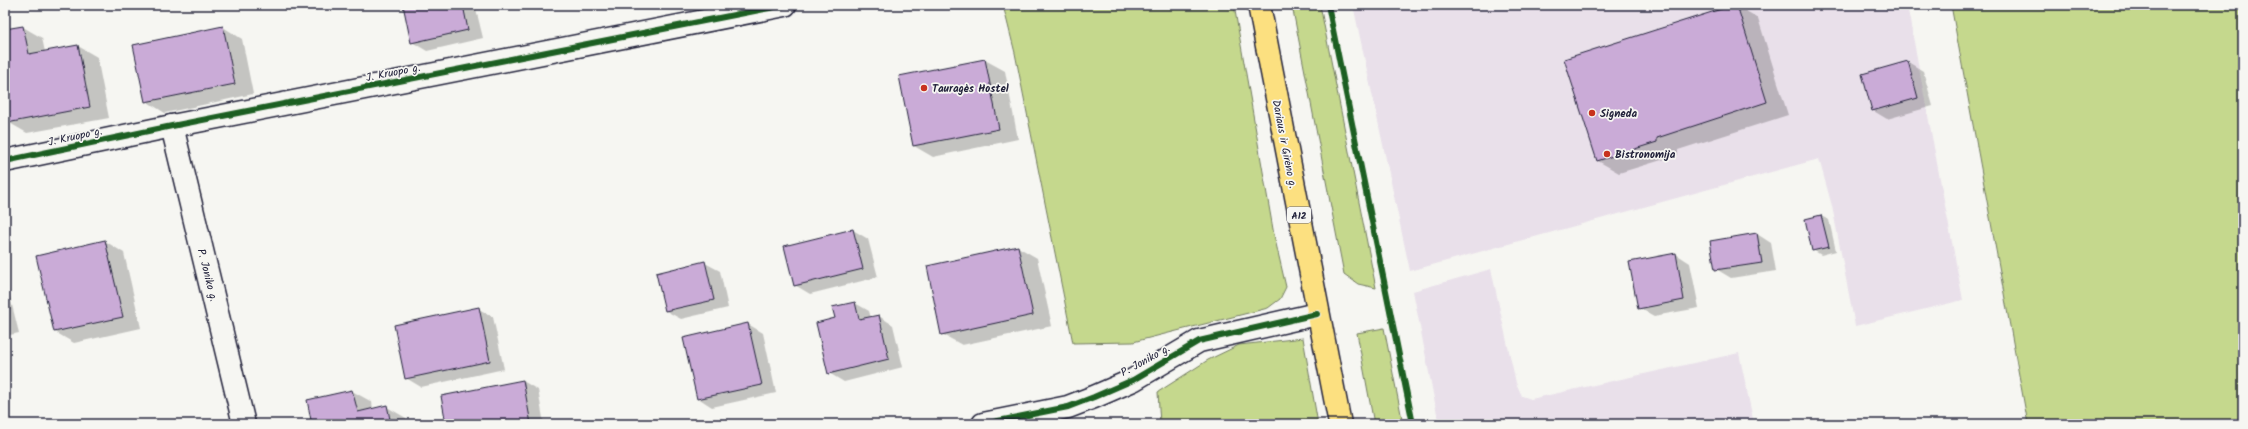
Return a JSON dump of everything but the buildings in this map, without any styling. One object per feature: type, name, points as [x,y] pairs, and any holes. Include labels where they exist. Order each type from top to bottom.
[{"type":"highway","name":"Dariaus ir Girėno g.","points":[[1259,5],[1340,424]]},
{"type":"street","name":"J. Kruopo g.","points":[[5,161],[172,126],[785,5]]},
{"type":"street","name":"P. Joniko g.","points":[[172,126],[244,424]]},
{"type":"street","name":"P. Joniko g.","points":[[983,424],[1068,407],[1133,380],[1199,341],[1318,314]]},
{"type":"shaded area","points":[[1353,5],[1907,5],[1963,300],[1855,326],[1832,206],[1819,159],[1410,271]]},
{"type":"shaded area","points":[[1491,269],[1516,383],[1522,396],[1531,399],[1739,353],[1754,424],[1439,424],[1413,291]]},
{"type":"green space","points":[[1003,5],[1234,5],[1274,235],[1286,287],[1280,299],[1268,308],[1133,342],[1073,343],[1015,53]]},
{"type":"green space","points":[[1292,5],[1320,5],[1376,288],[1358,284],[1344,274]]},
{"type":"green space","points":[[1951,5],[2243,5],[2243,424],[2028,424]]},
{"type":"green space","points":[[1384,328],[1403,424],[1374,424],[1357,333]]},
{"type":"green space","points":[[1303,338],[1318,424],[1160,424],[1158,392],[1208,360],[1239,345]]},
{"type":"cycle path","points":[[5,161],[172,126],[785,5]]},
{"type":"cycle path","points":[[1328,5],[1413,424]]},
{"type":"cycle path","points":[[983,424],[1068,407],[1133,380],[1199,341],[1317,314]]},
{"type":"place","name":"Tauragės Hostel","points":[[924,88]]},
{"type":"place","name":"Signeda","points":[[1592,113]]},
{"type":"place","name":"Bistronomija","points":[[1607,154]]}]
